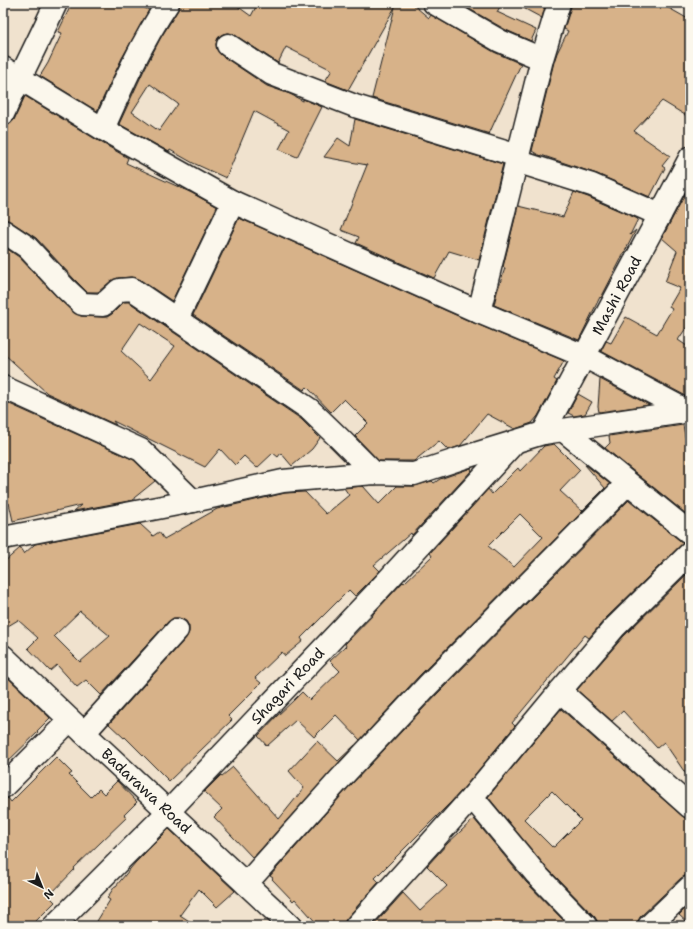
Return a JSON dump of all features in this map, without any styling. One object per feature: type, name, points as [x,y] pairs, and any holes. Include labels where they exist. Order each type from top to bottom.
[{"type":"street","points":[[3,114],[11,73],[42,34],[56,3]]},
{"type":"street","points":[[103,128],[128,73],[168,3]]},
{"type":"street","points":[[434,3],[500,41],[542,59]]},
{"type":"street","points":[[479,312],[542,59],[560,3]]},
{"type":"street","points":[[228,45],[272,74],[355,106],[592,185],[660,215]]},
{"type":"street","points":[[11,73],[103,128],[234,202],[479,312],[584,356],[689,411]]},
{"type":"street","name":"Mashi Road","points":[[553,432],[584,356],[690,158]]},
{"type":"street","points":[[177,319],[234,202]]},
{"type":"street","points":[[3,231],[27,246],[65,288],[82,304],[103,305],[119,290],[132,289],[309,410],[374,473]]},
{"type":"street","points":[[3,387],[141,450],[193,501]]},
{"type":"street","points":[[3,538],[193,501],[283,481],[374,473],[414,474],[516,441],[553,432],[689,411]]},
{"type":"street","points":[[553,432],[628,483],[690,533]]},
{"type":"street","name":"Shagari Road","points":[[54,926],[168,812],[374,595],[516,441]]},
{"type":"street","points":[[246,884],[339,780],[423,690],[628,483]]},
{"type":"street","points":[[356,926],[472,797],[614,628],[690,553]]},
{"type":"street","points":[[5,782],[77,726],[177,630]]},
{"type":"street","name":"Badarawa Road","points":[[3,656],[291,926]]},
{"type":"street","points":[[560,691],[690,807]]},
{"type":"street","points":[[472,797],[536,874],[586,926]]},
{"type":"street","points":[[649,926],[690,888]]},
{"type":"building","points":[[72,3],[135,3],[149,10],[122,58],[97,111],[40,76],[48,63],[62,33],[58,32]]},
{"type":"building","points":[[180,3],[233,3],[251,16],[258,3],[411,3],[429,18],[431,15],[494,52],[521,64],[489,134],[372,98],[395,7],[348,90],[325,81],[332,70],[286,47],[278,63],[235,35],[229,33],[223,34],[218,38],[216,44],[217,50],[221,55],[267,86],[322,107],[297,157],[279,149],[289,130],[254,111],[226,178],[193,163],[170,150],[169,152],[119,124],[160,39],[178,10]],"holes":[[[150,84],[178,104],[159,131],[132,112]]]},
{"type":"building","points":[[459,3],[502,3],[497,12],[536,30],[531,41],[506,30]]},
{"type":"building","points":[[514,3],[546,3],[542,18]]},
{"type":"building","points":[[571,3],[660,3],[690,20],[690,118],[662,101],[634,131],[670,156],[662,166],[665,168],[650,197],[597,174],[541,155],[540,156],[532,151],[554,62],[568,31],[564,29]]},
{"type":"building","points":[[25,96],[128,158],[126,163],[192,193],[217,207],[172,301],[139,279],[132,277],[118,278],[111,281],[98,292],[87,292],[36,238],[10,221],[3,219],[3,126],[10,124],[14,120]]},
{"type":"building","points":[[355,119],[503,164],[479,260],[449,251],[434,278],[356,243],[359,237],[341,230],[367,165],[324,157],[338,138],[350,146]]},
{"type":"building","points":[[690,185],[690,322],[678,340],[690,348],[690,385],[686,396],[601,351],[606,341],[611,343],[626,317],[657,334],[672,309],[669,307],[680,288],[665,282],[677,251],[662,238]]},
{"type":"building","points":[[574,192],[638,219],[630,235],[636,230],[579,340],[494,305],[505,268],[503,267],[518,206],[563,217]]},
{"type":"building","points":[[239,218],[474,323],[564,361],[554,379],[557,381],[538,416],[532,423],[515,429],[487,414],[460,446],[448,450],[439,441],[414,461],[379,461],[355,436],[368,423],[344,399],[331,412],[307,387],[304,390],[193,315]]},
{"type":"building","points":[[3,246],[19,257],[74,313],[81,316],[107,317],[124,302],[129,302],[301,419],[320,438],[312,449],[292,466],[281,453],[278,457],[273,453],[257,468],[244,456],[235,465],[220,449],[205,467],[113,421],[116,425],[47,393],[3,353]],"holes":[[[140,323],[175,346],[151,379],[121,351]]]},
{"type":"building","points":[[600,379],[649,405],[599,412]]},
{"type":"building","points":[[578,394],[592,402],[585,414],[574,416],[568,413]]},
{"type":"building","points":[[3,401],[134,460],[155,481],[134,498],[134,500],[74,511],[81,505],[13,521],[9,503],[3,509]]},
{"type":"building","points":[[683,425],[687,446],[690,443],[690,517],[605,448],[610,443],[609,436]]},
{"type":"building","points":[[554,444],[580,470],[560,491],[582,511],[605,488],[585,465],[610,484],[419,676],[360,740],[336,715],[314,737],[296,720],[267,746],[258,736],[302,692],[310,700],[340,671],[330,661],[346,646],[345,644],[403,582],[404,583],[432,556],[430,553],[488,489],[492,494],[518,468],[520,471],[544,446]],"holes":[[[520,514],[543,537],[514,567],[488,546]]]},
{"type":"building","points":[[471,468],[472,470],[412,535],[411,533],[374,565],[380,571],[355,596],[349,590],[301,638],[303,641],[285,656],[282,652],[255,678],[261,683],[228,716],[232,720],[169,781],[125,737],[124,738],[109,724],[186,638],[189,632],[189,626],[186,621],[179,618],[173,618],[168,622],[101,695],[86,680],[77,687],[57,665],[50,671],[28,648],[38,638],[18,620],[3,629],[3,563],[20,548],[24,554],[35,544],[140,524],[153,536],[159,532],[164,539],[217,509],[285,493],[305,492],[326,514],[349,495],[344,488],[363,486],[379,504],[397,486],[414,486],[432,481],[434,483],[440,479]],"holes":[[[80,611],[110,636],[80,662],[54,636]]]},
{"type":"building","points":[[629,500],[683,543],[605,619],[589,638],[585,635],[512,723],[515,726],[463,789],[375,878],[379,882],[347,918],[344,926],[319,926],[295,899],[293,901],[270,876],[348,788],[437,694]]},
{"type":"building","points":[[690,571],[690,780],[664,742],[657,748],[623,711],[612,721],[577,690],[623,637]]},
{"type":"building","points":[[3,673],[50,718],[37,731],[38,732],[3,766]]},
{"type":"building","points":[[561,709],[682,816],[690,819],[690,875],[681,878],[640,917],[634,926],[598,926],[595,917],[545,866],[488,797]],"holes":[[[552,791],[581,820],[554,847],[552,847],[524,819]]]},
{"type":"building","points":[[317,741],[338,761],[355,745],[253,858],[214,817],[222,809],[204,792],[221,775],[222,776],[233,767],[279,819],[304,788],[289,771]]},
{"type":"building","points":[[56,757],[72,773],[69,775],[91,797],[99,789],[104,794],[117,781],[137,802],[124,815],[127,817],[74,868],[75,869],[49,896],[55,902],[31,926],[3,926],[3,799],[8,798],[11,802]]},
{"type":"building","points":[[474,819],[526,882],[569,926],[373,926],[403,893],[420,911],[447,886],[427,866],[447,844]]},
{"type":"building","points":[[169,829],[235,891],[217,907],[199,889],[180,915],[197,926],[94,926],[110,900],[107,898],[115,886],[135,863]]},
{"type":"building","points":[[690,904],[690,925],[679,915]]}]
